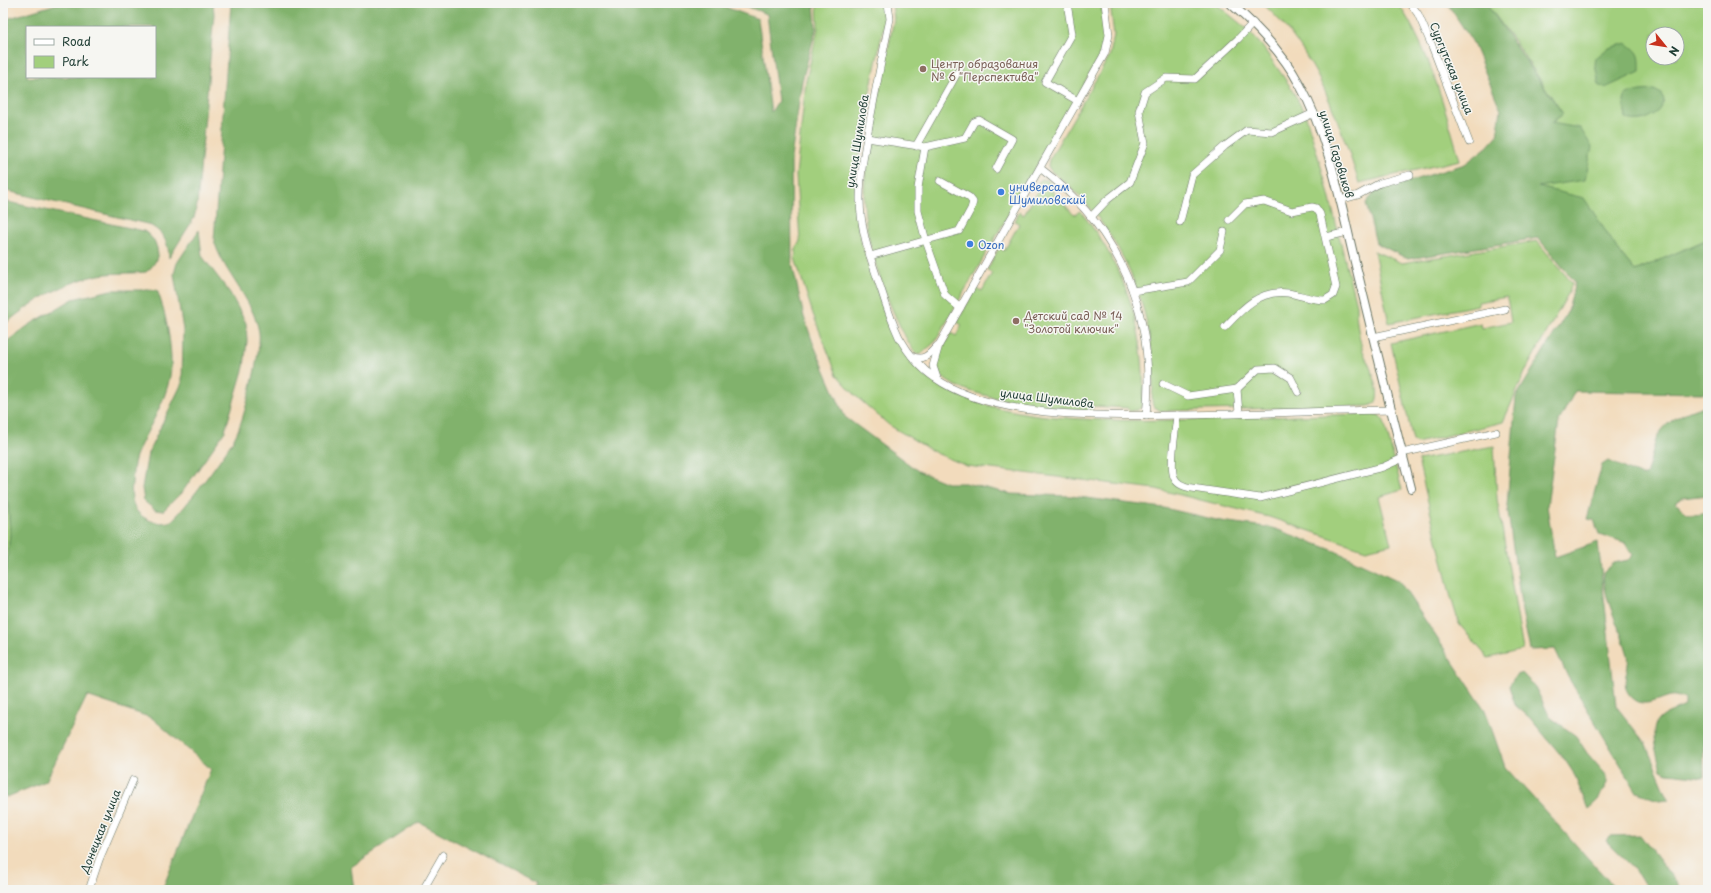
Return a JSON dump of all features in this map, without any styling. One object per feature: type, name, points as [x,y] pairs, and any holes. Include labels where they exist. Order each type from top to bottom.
[{"type":"street","name":"улица Шумилова","points":[[888,3],[890,19],[866,138],[860,199],[862,223],[870,256],[899,336],[912,356],[924,369],[941,382],[969,396],[1021,408],[1112,416],[1391,410]]},
{"type":"street","points":[[1067,3],[1072,34],[1045,82],[1078,102]]},
{"type":"street","points":[[941,382],[934,373],[934,362],[939,345],[1103,58],[1108,44],[1108,25],[1105,3]]},
{"type":"street","name":"улица Газовиков","points":[[1230,3],[1253,23],[1284,59],[1300,85],[1314,113],[1324,142],[1340,200],[1411,488]]},
{"type":"street","name":"Сургутская улица","points":[[1410,3],[1418,14],[1432,46],[1470,142]]},
{"type":"street","points":[[1091,217],[1107,200],[1130,182],[1145,143],[1139,111],[1145,92],[1166,78],[1195,79],[1253,23]]},
{"type":"street","points":[[916,146],[960,68]]},
{"type":"street","points":[[1180,222],[1192,175],[1225,146],[1247,130],[1272,132],[1314,113]]},
{"type":"street","points":[[866,138],[925,147],[965,138],[974,122],[982,121],[1012,139],[996,169]]},
{"type":"street","points":[[925,147],[917,200],[918,212],[926,241],[945,295],[949,301],[960,308]]},
{"type":"street","points":[[1040,168],[1064,188],[1091,217],[1114,250],[1133,291],[1142,323],[1147,354],[1149,385],[1146,416]]},
{"type":"street","points":[[1340,200],[1358,195],[1380,183],[1410,175]]},
{"type":"street","points":[[870,256],[959,231],[973,205],[969,197],[940,181]]},
{"type":"street","points":[[1225,328],[1244,307],[1262,296],[1286,293],[1322,300],[1331,297],[1336,290],[1326,237],[1319,212],[1314,207],[1292,211],[1264,201],[1245,204],[1228,220]]},
{"type":"street","points":[[1133,291],[1188,282],[1220,250],[1224,232]]},
{"type":"street","points":[[1326,237],[1348,232]]},
{"type":"street","points":[[1373,337],[1505,309]]},
{"type":"street","points":[[912,356],[918,359],[925,357],[939,345]]},
{"type":"street","points":[[925,357],[923,363],[924,369],[934,362]]},
{"type":"street","points":[[1163,384],[1188,396],[1237,389],[1258,370],[1274,368],[1291,378],[1298,392]]},
{"type":"street","points":[[1237,389],[1239,414]]},
{"type":"street","points":[[1177,415],[1172,464],[1174,478],[1183,487],[1260,498],[1383,467],[1403,456],[1496,432]]},
{"type":"street","name":"Донецкая улица","points":[[89,890],[99,860],[133,780]]},
{"type":"street","points":[[423,890],[443,855]]},
{"type":"green space","points":[[60,3],[213,3],[214,14],[197,205],[194,218],[169,258],[168,247],[164,237],[161,233],[147,224],[3,190],[3,20]]},
{"type":"green space","points":[[231,3],[714,3],[758,19],[771,112],[778,101],[767,14],[737,3],[814,3],[816,29],[802,81],[791,158],[792,263],[804,317],[813,343],[845,417],[918,471],[947,483],[965,483],[1011,494],[1071,496],[1164,508],[1221,521],[1273,528],[1335,551],[1399,581],[1485,710],[1505,767],[1617,890],[534,890],[536,883],[419,822],[351,867],[354,890],[162,890],[211,769],[152,718],[87,696],[46,781],[7,797],[3,795],[3,570],[6,569],[10,534],[8,502],[3,501],[3,348],[6,342],[29,325],[73,299],[111,290],[157,290],[163,309],[170,344],[170,376],[168,387],[160,407],[136,456],[132,490],[134,507],[139,514],[152,521],[161,523],[171,521],[184,508],[224,455],[239,429],[243,416],[258,354],[259,332],[251,308],[224,264],[214,240]]},
{"type":"green space","points":[[817,3],[884,3],[885,19],[859,152],[856,197],[857,220],[865,254],[888,321],[905,354],[921,372],[947,390],[980,403],[1018,412],[1059,417],[1100,420],[1140,420],[1225,419],[1354,414],[1379,415],[1384,421],[1402,490],[1379,497],[1391,544],[1366,550],[1269,517],[1156,489],[967,466],[936,453],[889,425],[858,398],[837,375],[813,314],[795,258],[796,249],[800,241],[796,175],[806,81],[818,28]]},
{"type":"green space","points":[[892,3],[1101,3],[1104,25],[1102,46],[1097,61],[935,342],[920,355],[915,353],[906,338],[888,300],[874,258],[865,217],[864,188],[866,167],[894,19]]},
{"type":"green space","points":[[1110,3],[1215,3],[1247,29],[1262,46],[1292,89],[1306,116],[1327,187],[1356,305],[1358,332],[1364,354],[1376,384],[1377,398],[1375,403],[1369,406],[1161,411],[1153,406],[1151,346],[1139,296],[1130,272],[1118,249],[1089,206],[1051,171],[1048,166],[1049,160],[1110,55],[1114,35]]},
{"type":"green space","points":[[1262,3],[1398,3],[1419,40],[1435,79],[1460,160],[1359,183],[1333,109],[1310,63],[1297,42],[1281,22]]},
{"type":"green space","points":[[1447,3],[1486,3],[1563,114],[1551,123],[1580,128],[1592,147],[1585,180],[1538,187],[1584,198],[1618,250],[1635,271],[1708,239],[1708,376],[1706,393],[1575,391],[1559,421],[1547,506],[1555,557],[1598,542],[1616,706],[1645,743],[1669,799],[1659,800],[1637,792],[1568,677],[1555,649],[1530,650],[1522,611],[1507,505],[1516,397],[1568,311],[1575,282],[1538,238],[1408,259],[1376,243],[1366,203],[1375,192],[1465,164],[1487,147],[1497,136],[1501,110],[1472,41]]},
{"type":"green space","points":[[1486,3],[1708,3],[1708,239],[1635,271],[1618,250],[1536,187],[1551,123],[1563,114],[1515,42]]},
{"type":"green space","points":[[1626,43],[1635,49],[1639,55],[1640,72],[1605,88],[1599,85],[1595,64],[1596,58],[1607,49]]},
{"type":"green space","points":[[1654,90],[1660,93],[1664,99],[1659,110],[1650,117],[1644,119],[1626,119],[1624,101],[1626,94]]},
{"type":"green space","points":[[1042,179],[1047,180],[1054,186],[1052,191],[1074,215],[1080,211],[1096,232],[1120,276],[1130,300],[1141,348],[1143,374],[1143,400],[1142,406],[1138,410],[1129,411],[1128,408],[1092,406],[1092,411],[1058,408],[983,395],[961,388],[946,380],[938,370],[937,366],[939,356],[946,341],[951,333],[956,336],[962,325],[957,322],[976,288],[982,291],[992,273],[987,270],[999,248],[1004,251],[1019,224],[1015,221],[1019,212],[1024,215],[1040,188],[1035,185]]},
{"type":"green space","points":[[3,201],[144,231],[156,245],[157,256],[155,262],[146,272],[100,275],[69,284],[23,310],[3,326]]},
{"type":"green space","points":[[199,230],[202,256],[230,293],[246,323],[247,341],[244,367],[225,431],[183,491],[163,511],[155,510],[144,501],[142,488],[148,453],[182,383],[183,330],[174,274],[177,263]]},
{"type":"green space","points":[[1537,241],[1572,283],[1569,292],[1527,368],[1503,422],[1417,443],[1413,441],[1391,343],[1481,323],[1482,328],[1511,322],[1507,297],[1478,302],[1478,305],[1389,323],[1374,251],[1402,263]]},
{"type":"green space","points":[[1708,405],[1708,495],[1681,498],[1676,503],[1690,514],[1698,515],[1708,513],[1708,740],[1703,718],[1704,777],[1668,773],[1661,770],[1656,751],[1654,729],[1659,719],[1664,715],[1685,706],[1685,699],[1673,696],[1644,703],[1635,700],[1629,695],[1625,684],[1628,655],[1606,594],[1603,573],[1614,563],[1628,560],[1633,555],[1626,543],[1599,534],[1594,520],[1587,519],[1602,465],[1608,461],[1636,474],[1646,476],[1656,440],[1665,427],[1671,421],[1685,413]]},
{"type":"green space","points":[[1494,446],[1497,499],[1523,650],[1488,658],[1459,624],[1450,594],[1418,460]]},
{"type":"green space","points":[[3,501],[8,501],[10,534],[6,570],[3,570]]},
{"type":"green space","points":[[1522,673],[1535,687],[1550,717],[1576,736],[1587,753],[1607,776],[1607,783],[1598,800],[1588,809],[1573,772],[1565,760],[1530,718],[1515,705],[1509,686],[1516,675]]},
{"type":"green space","points":[[1640,835],[1682,890],[1648,890],[1635,869],[1606,841],[1609,836]]},
{"type":"place","name":"Центр образования № 6 \"Перспектива\"","points":[[923,69]]},
{"type":"place","name":"универсам Шумиловский","points":[[1001,192]]},
{"type":"place","name":"Ozon","points":[[970,244]]},
{"type":"place","name":"Детский сад № 14 \"Золотой ключик\"","points":[[1016,321]]}]
